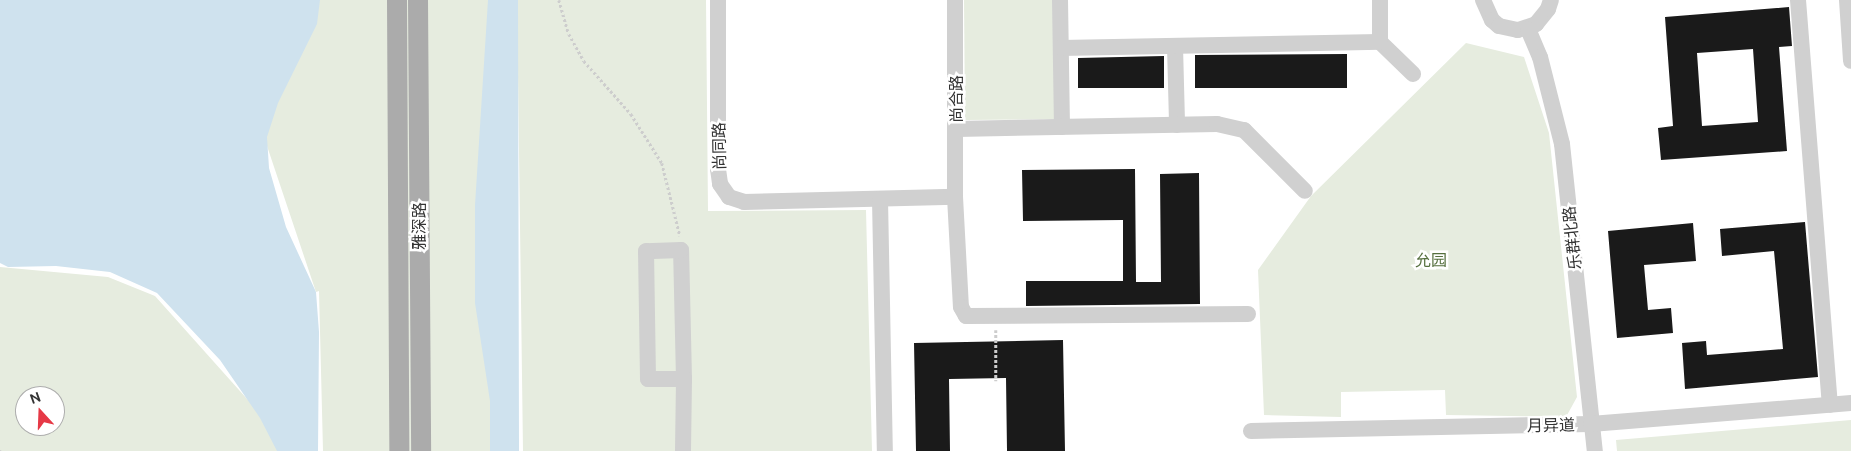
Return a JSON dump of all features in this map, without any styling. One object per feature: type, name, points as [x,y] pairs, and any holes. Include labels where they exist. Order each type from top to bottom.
[{"type":"main road","name":"雅深路","points":[[397,0],[399,451]]},
{"type":"main road","name":"雅深路","points":[[418,0],[421,451]]},
{"type":"street","name":"尚同路","points":[[718,0],[718,169],[720,184],[729,197],[744,202],[880,199]]},
{"type":"street","name":"尚合路","points":[[955,0],[955,197],[961,307],[966,316],[996,318]]},
{"type":"street","points":[[1060,0],[1062,127]]},
{"type":"street","points":[[1380,0],[1380,42]]},
{"type":"street","points":[[1483,0],[1486,12],[1499,26],[1508,30],[1528,29],[1543,18],[1551,0]]},
{"type":"street","points":[[1798,0],[1830,405]]},
{"type":"street","points":[[1847,0],[1851,61]]},
{"type":"street","name":"乐群北路","points":[[1528,29],[1542,64],[1562,144],[1595,451]]},
{"type":"street","points":[[1061,48],[1380,42],[1413,74]]},
{"type":"street","points":[[1175,46],[1176,125]]},
{"type":"street","points":[[956,129],[1217,124],[1244,130],[1305,191]]},
{"type":"street","points":[[885,451],[880,199],[955,197]]},
{"type":"street","points":[[683,451],[684,379],[681,250],[646,251],[648,379],[684,379]]},
{"type":"street","points":[[996,318],[1248,314]]},
{"type":"street","name":"月异道","points":[[1251,431],[1591,424],[1851,403]]},
{"type":"path","points":[[559,0],[569,34],[584,61],[632,114],[662,163],[678,221],[681,250]]},
{"type":"path","points":[[996,318],[996,380]]},
{"type":"green space","points":[[218,0],[496,0],[498,451],[323,451],[319,291],[316,292]]},
{"type":"green space","points":[[517,0],[706,0],[708,211],[866,210],[872,451],[523,451]]},
{"type":"green space","points":[[964,0],[1054,0],[1055,119],[965,120]]},
{"type":"green space","name":"允园","points":[[1466,43],[1524,57],[1549,133],[1577,397],[1566,417],[1446,415],[1445,390],[1341,392],[1341,417],[1264,415],[1258,270],[1311,196]]},
{"type":"green space","points":[[0,267],[108,277],[155,296],[280,436],[283,451],[0,451]]},
{"type":"green space","points":[[1851,420],[1851,451],[1617,451],[1616,440]]},
{"type":"water","points":[[0,0],[320,0],[317,24],[278,103],[267,137],[269,168],[286,227],[316,292],[319,332],[318,451],[277,451],[260,418],[220,360],[157,293],[110,272],[56,266],[8,267],[0,263]]},
{"type":"water","points":[[488,0],[518,0],[519,451],[490,451],[490,401],[475,303],[475,205]]},
{"type":"building","points":[[1789,7],[1792,46],[1779,47],[1787,151],[1661,160],[1658,128],[1673,126],[1665,17]],"holes":[[[1753,49],[1758,122],[1702,126],[1697,53]]]},
{"type":"building","points":[[1347,54],[1347,88],[1195,88],[1195,55]]},
{"type":"building","points":[[1164,56],[1164,88],[1078,88],[1078,58]]},
{"type":"building","points":[[1135,169],[1136,282],[1161,282],[1160,174],[1199,173],[1200,304],[1026,306],[1026,281],[1123,281],[1123,220],[1023,221],[1022,170]]},
{"type":"building","points":[[1805,222],[1818,377],[1685,389],[1682,343],[1706,341],[1707,355],[1783,349],[1774,251],[1722,256],[1720,229]]},
{"type":"building","points":[[1693,223],[1696,261],[1644,265],[1648,310],[1671,308],[1673,333],[1617,338],[1608,231]]},
{"type":"building","points":[[1063,340],[1065,451],[1007,451],[1006,378],[949,379],[950,451],[916,451],[914,343]]}]
